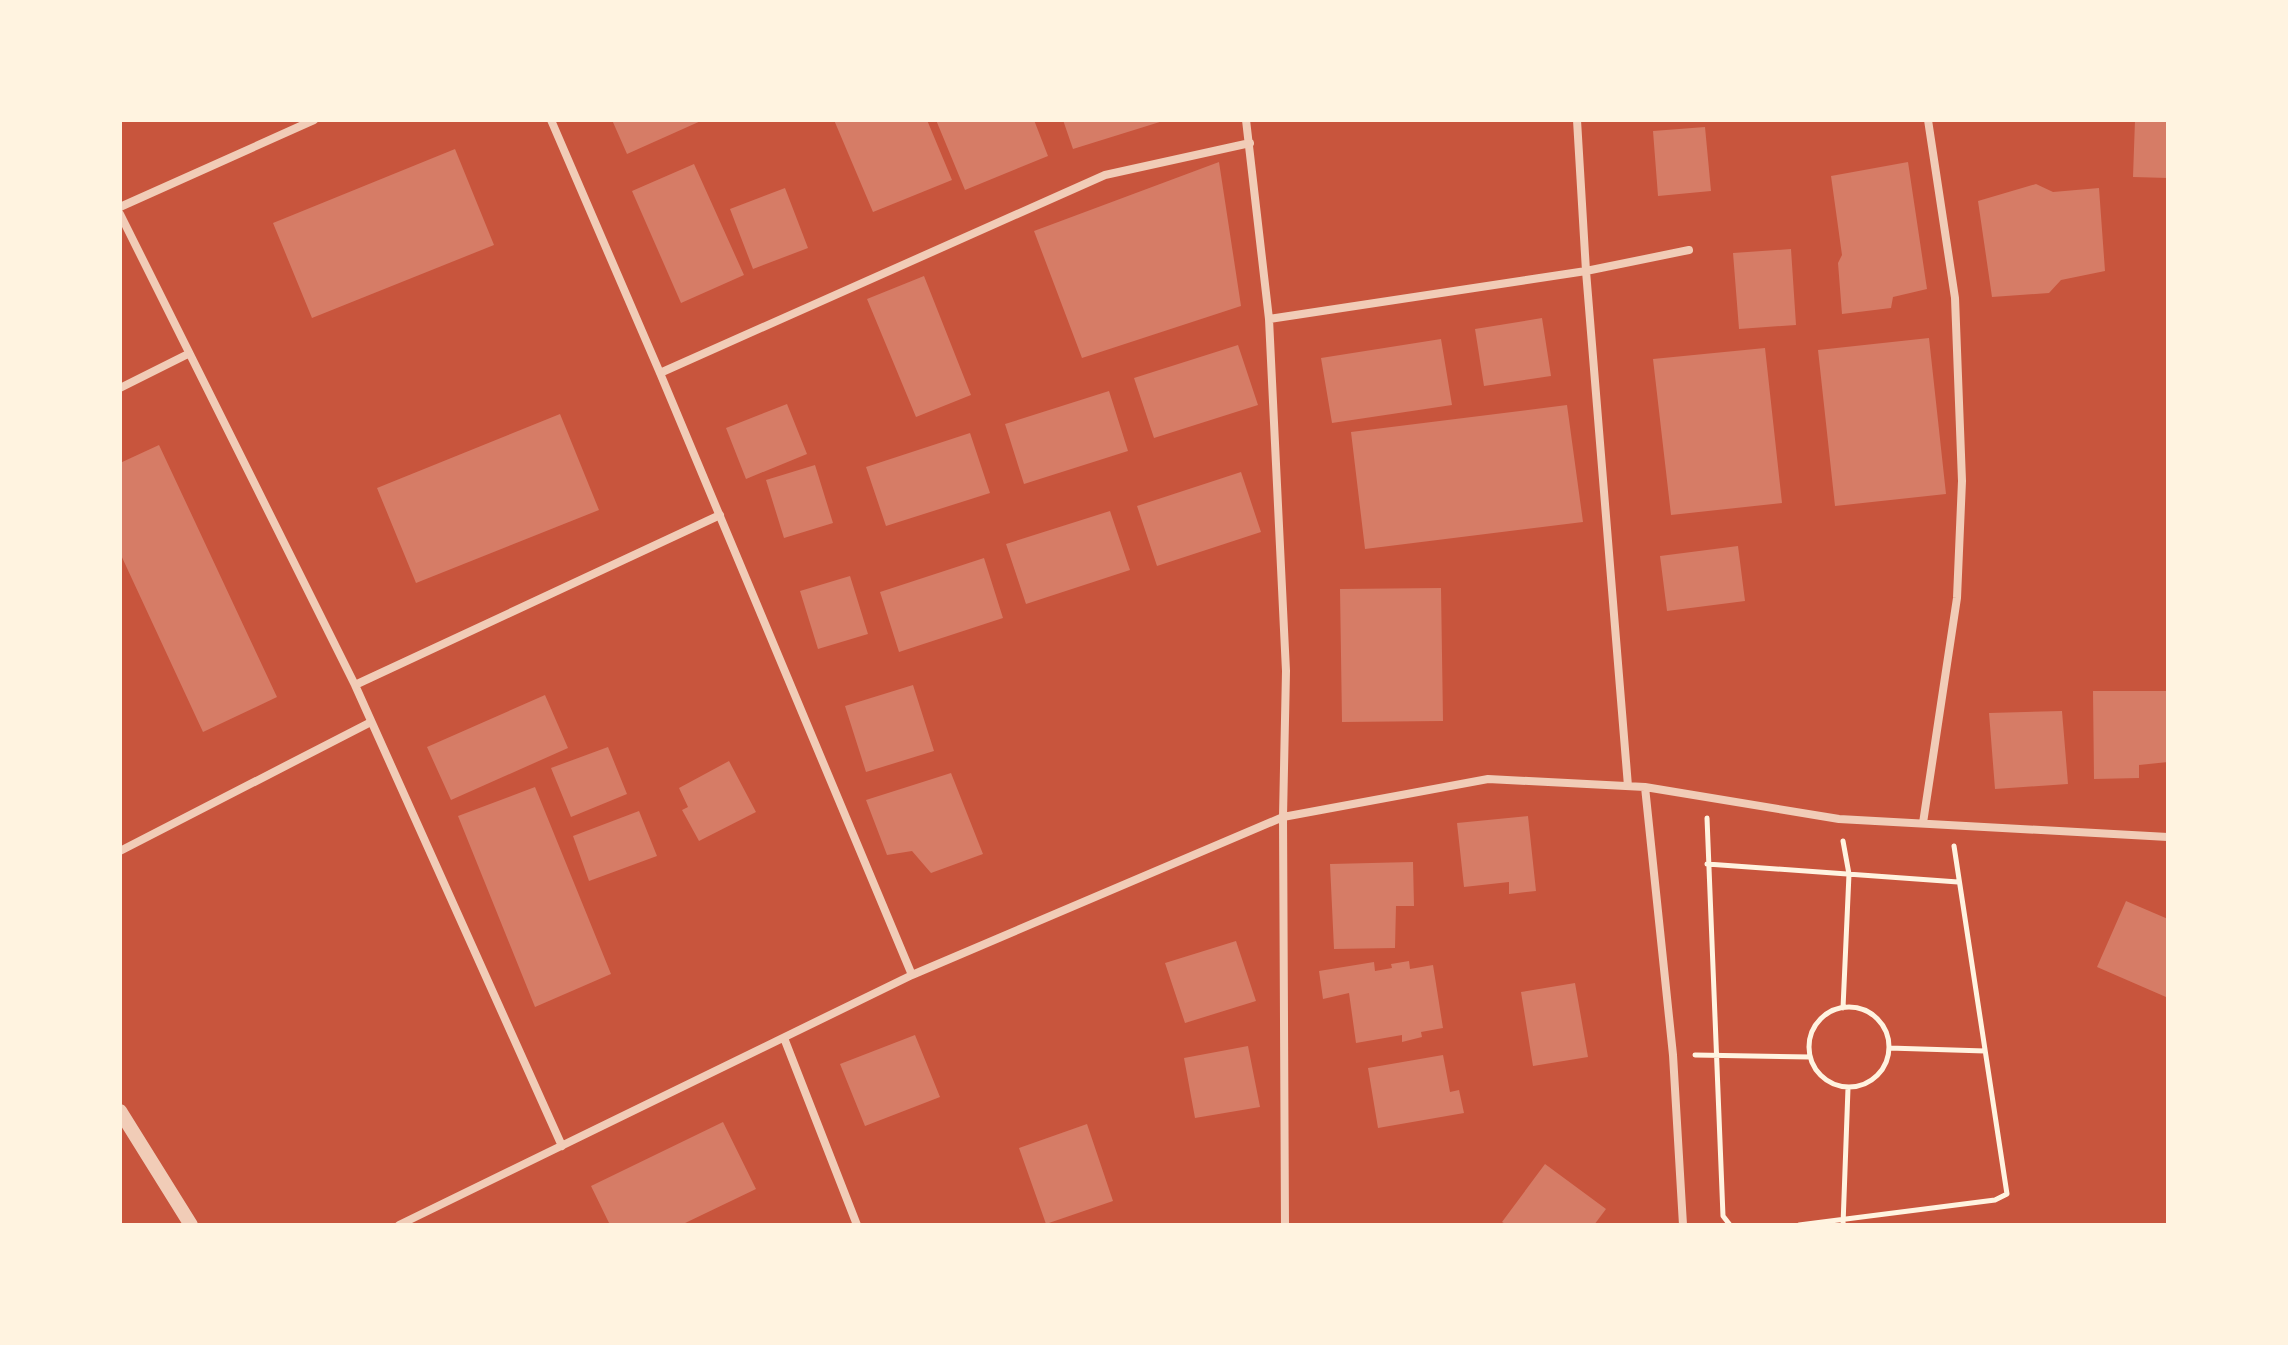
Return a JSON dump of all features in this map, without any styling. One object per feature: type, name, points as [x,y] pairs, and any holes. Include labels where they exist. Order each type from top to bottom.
[{"type":"street","points":[[120,207],[314,120]]},
{"type":"street","points":[[551,120],[912,975]]},
{"type":"street","points":[[1246,120],[1269,319],[1286,671],[1283,817],[1285,1225]]},
{"type":"street","points":[[1577,120],[1586,271],[1628,786]]},
{"type":"street","points":[[1923,823],[1957,598],[1962,481],[1955,298],[1928,120]]},
{"type":"street","points":[[660,373],[1105,175],[1250,143]]},
{"type":"street","points":[[120,214],[355,685],[562,1146]]},
{"type":"street","points":[[1269,319],[1586,271],[1689,250]]},
{"type":"street","points":[[120,388],[188,354]]},
{"type":"street","points":[[355,685],[720,515]]},
{"type":"street","points":[[120,851],[371,722]]},
{"type":"street","points":[[399,1225],[912,975],[1283,817],[1488,779],[1645,787],[1839,819],[2168,837]]},
{"type":"street","points":[[1645,787],[1673,1055],[1683,1225]]},
{"type":"street","points":[[784,1038],[857,1225]]},
{"type":"street","points":[[120,1111],[191,1225]]},
{"type":"path","points":[[1707,797],[1707,864],[1723,1216],[1730,1225]]},
{"type":"path","points":[[1839,819],[1849,874],[1843,1008]]},
{"type":"path","points":[[1799,1225],[1843,1222],[1995,1200],[2007,1194],[1958,882],[1952,825]]},
{"type":"path","points":[[1707,864],[1958,882]]},
{"type":"path","points":[[1857,1008],[1870,1013],[1887,1034],[1889,1048],[1881,1071],[1872,1080],[1848,1088],[1824,1079],[1815,1070],[1808,1044],[1811,1031],[1819,1019],[1830,1011],[1857,1008]]},
{"type":"path","points":[[1889,1048],[1985,1051]]},
{"type":"path","points":[[1673,1055],[1810,1057]]},
{"type":"path","points":[[1843,1222],[1848,1088]]},
{"type":"building","points":[[612,120],[703,120],[627,154]]},
{"type":"building","points":[[834,120],[927,120],[952,180],[873,212]]},
{"type":"building","points":[[936,120],[1034,120],[1048,156],[965,190]]},
{"type":"building","points":[[1063,120],[1163,120],[1163,121],[1073,149]]},
{"type":"building","points":[[2135,120],[2168,120],[2168,178],[2133,177]]},
{"type":"building","points":[[1705,127],[1711,191],[1658,196],[1653,131]]},
{"type":"building","points":[[455,149],[494,245],[312,318],[273,223]]},
{"type":"building","points":[[1219,162],[1241,306],[1082,358],[1034,231]]},
{"type":"building","points":[[1908,162],[1927,289],[1893,297],[1891,308],[1842,314],[1838,263],[1842,255],[1831,176]]},
{"type":"building","points":[[694,164],[744,275],[681,303],[632,191]]},
{"type":"building","points":[[2036,184],[2053,192],[2099,188],[2105,271],[2061,280],[2049,293],[1992,297],[1978,201]]},
{"type":"building","points":[[785,188],[808,248],[753,269],[730,209]]},
{"type":"building","points":[[1791,249],[1796,325],[1739,329],[1733,253]]},
{"type":"building","points":[[924,276],[971,395],[916,417],[867,299]]},
{"type":"building","points":[[1542,318],[1551,376],[1484,386],[1475,329]]},
{"type":"building","points":[[1929,338],[1946,494],[1835,506],[1818,350]]},
{"type":"building","points":[[1441,339],[1452,405],[1332,423],[1321,358]]},
{"type":"building","points":[[1238,345],[1258,405],[1154,438],[1134,378]]},
{"type":"building","points":[[1765,348],[1782,503],[1671,515],[1653,359]]},
{"type":"building","points":[[1109,391],[1128,451],[1024,484],[1005,424]]},
{"type":"building","points":[[787,404],[807,454],[746,479],[726,428]]},
{"type":"building","points":[[1567,405],[1583,522],[1365,549],[1351,432]]},
{"type":"building","points":[[560,414],[599,510],[416,583],[377,488]]},
{"type":"building","points":[[970,433],[990,493],[886,526],[866,467]]},
{"type":"building","points":[[159,445],[277,697],[203,732],[120,553],[120,463]]},
{"type":"building","points":[[815,465],[833,523],[784,538],[766,480]]},
{"type":"building","points":[[1241,472],[1261,532],[1157,566],[1137,506]]},
{"type":"building","points":[[1110,511],[1130,570],[1026,604],[1006,544]]},
{"type":"building","points":[[1738,546],[1745,601],[1667,611],[1660,556]]},
{"type":"building","points":[[984,558],[1003,618],[899,652],[880,592]]},
{"type":"building","points":[[850,576],[868,634],[818,649],[800,591]]},
{"type":"building","points":[[1441,588],[1443,721],[1342,722],[1340,589]]},
{"type":"building","points":[[913,685],[934,751],[866,772],[845,706]]},
{"type":"building","points":[[2093,691],[2168,691],[2168,762],[2139,765],[2139,778],[2094,779]]},
{"type":"building","points":[[545,695],[568,748],[451,800],[427,747]]},
{"type":"building","points":[[2062,711],[2068,784],[1995,789],[1989,713]]},
{"type":"building","points":[[608,747],[627,794],[571,817],[551,768]]},
{"type":"building","points":[[729,761],[756,812],[699,841],[682,810],[688,807],[679,788]]},
{"type":"building","points":[[951,773],[983,854],[931,873],[912,851],[887,855],[866,800]]},
{"type":"building","points":[[535,787],[611,974],[535,1007],[458,816]]},
{"type":"building","points":[[639,811],[657,856],[589,881],[573,836]]},
{"type":"building","points":[[1528,816],[1536,891],[1509,894],[1509,882],[1464,887],[1457,823]]},
{"type":"building","points":[[1413,862],[1414,906],[1396,906],[1395,948],[1334,949],[1330,864]]},
{"type":"building","points":[[2126,901],[2168,919],[2166,997],[2097,967]]},
{"type":"building","points":[[1236,941],[1256,1001],[1185,1023],[1165,963]]},
{"type":"building","points":[[1409,961],[1410,969],[1433,965],[1443,1028],[1421,1032],[1422,1037],[1402,1042],[1402,1035],[1356,1043],[1349,993],[1323,999],[1319,971],[1374,962],[1375,971]]},
{"type":"building","points":[[1575,983],[1588,1057],[1533,1066],[1521,992]]},
{"type":"building","points":[[915,1035],[940,1097],[865,1126],[840,1064]]},
{"type":"building","points":[[1248,1046],[1260,1107],[1195,1118],[1184,1058]]},
{"type":"building","points":[[1443,1055],[1450,1092],[1459,1090],[1464,1113],[1378,1128],[1368,1068]]},
{"type":"building","points":[[723,1122],[756,1189],[681,1225],[610,1225],[591,1186]]},
{"type":"building","points":[[1087,1124],[1113,1201],[1046,1224],[1019,1148]]},
{"type":"building","points":[[1545,1164],[1606,1209],[1594,1225],[1507,1225],[1502,1222]]}]
